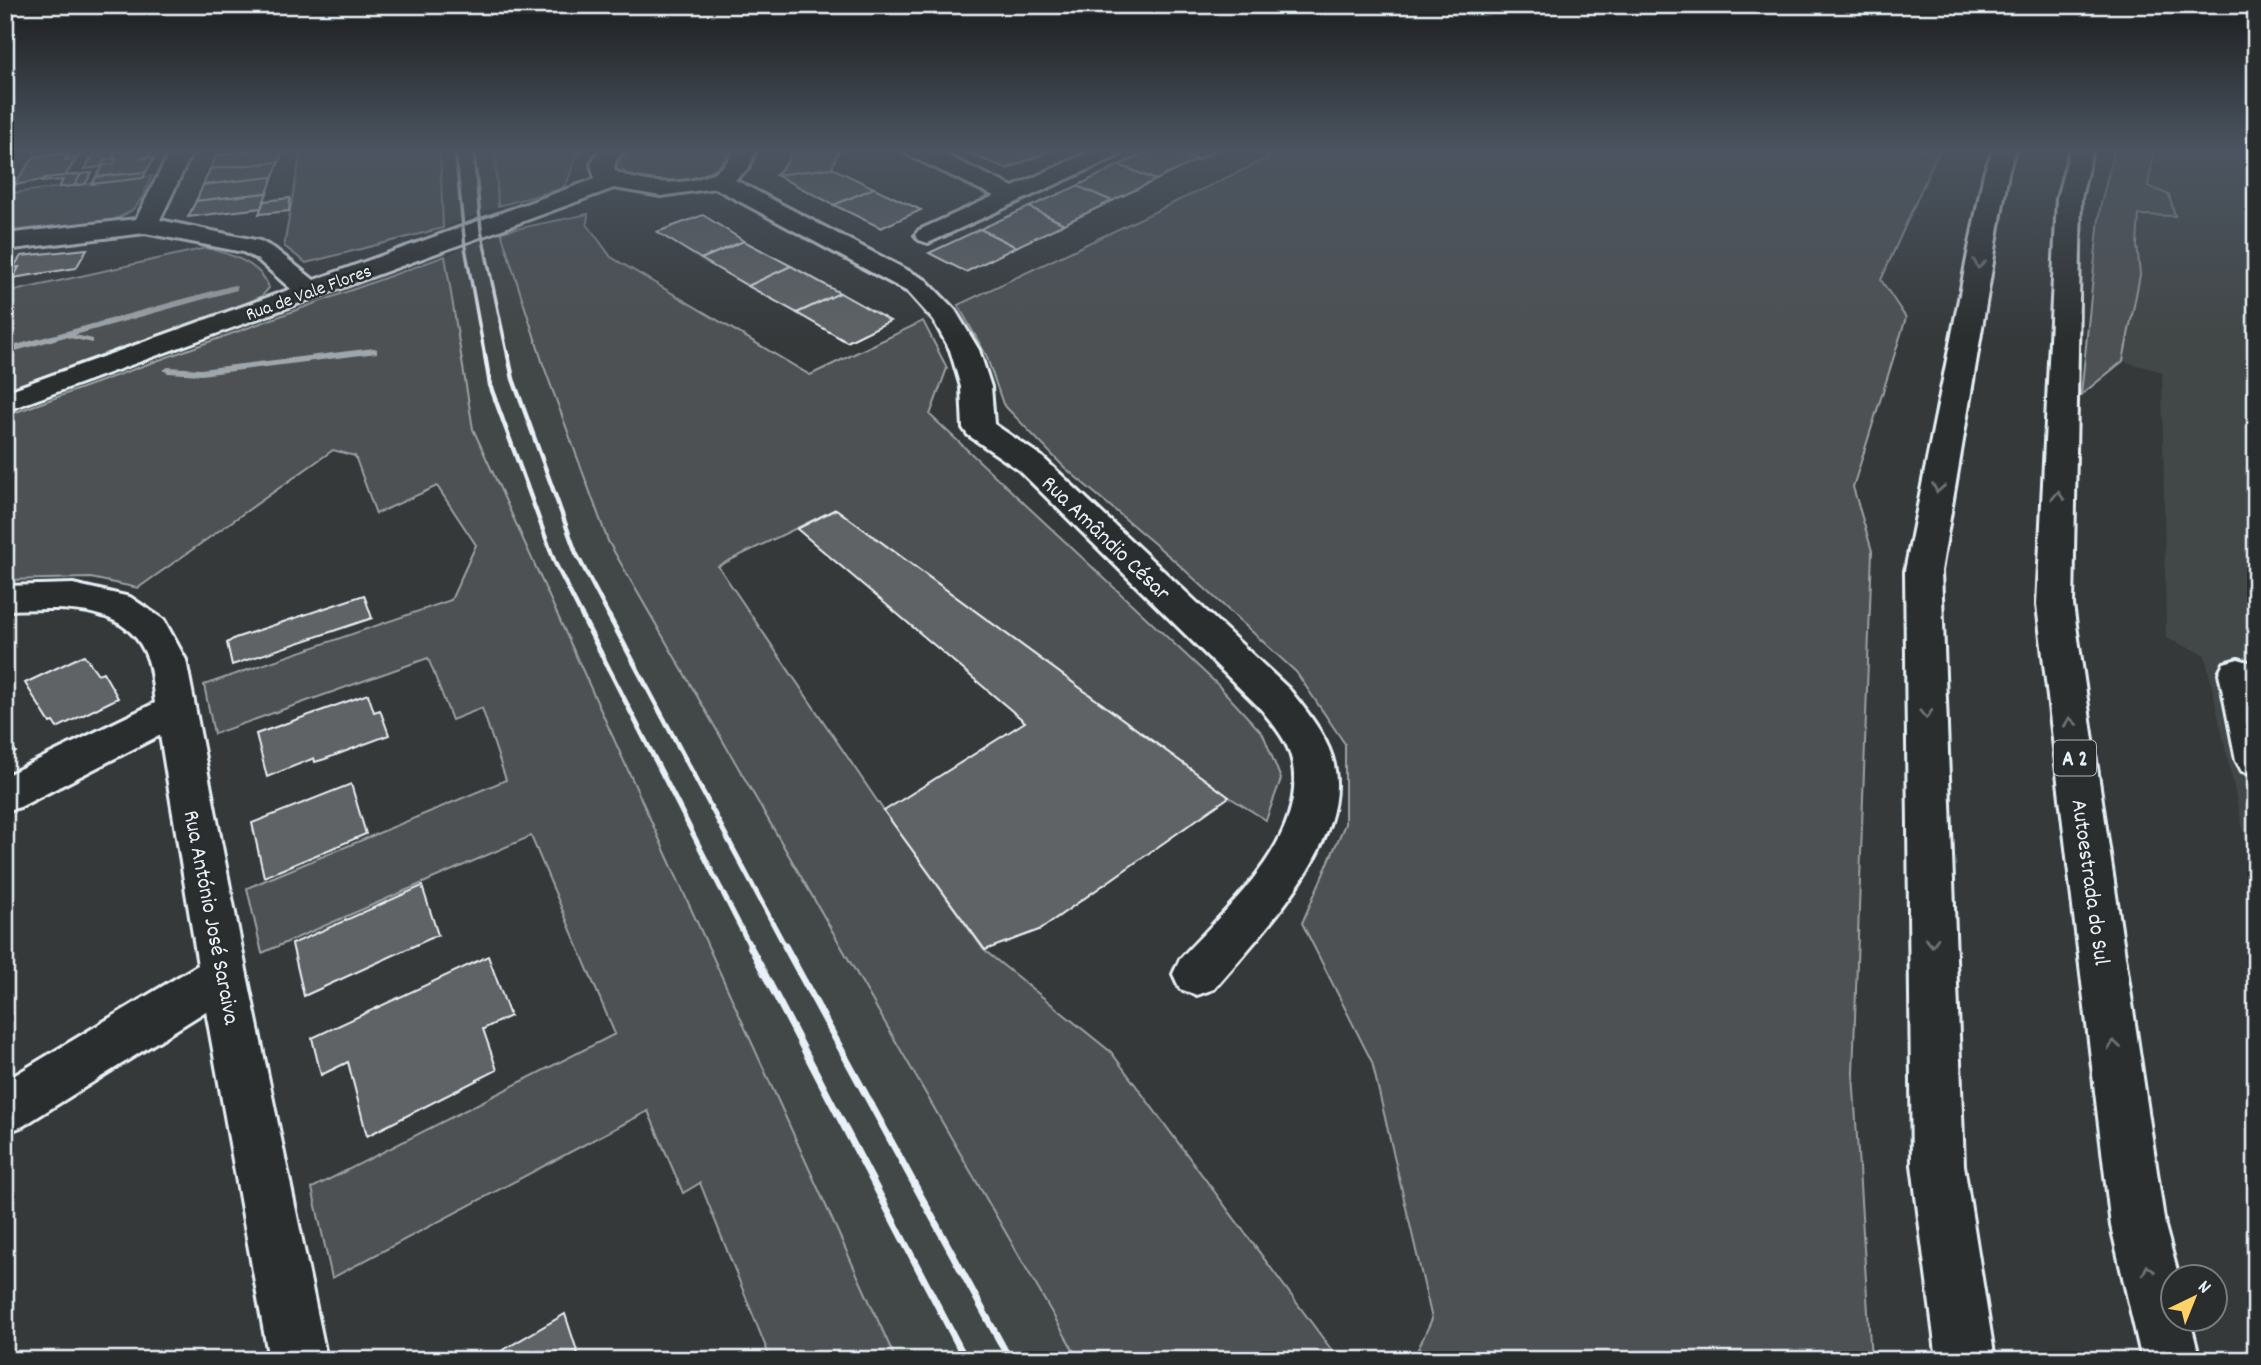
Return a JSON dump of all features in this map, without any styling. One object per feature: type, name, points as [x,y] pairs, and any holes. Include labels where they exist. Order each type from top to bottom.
[{"type":"main road","points":[[145,225],[151,214]]},
{"type":"main road","name":"Rua de Vale Flores","points":[[5,402],[522,214]]},
{"type":"main road","name":"Rua Amândio César","points":[[781,214],[917,286],[934,301],[962,344],[973,369],[979,397],[979,428],[1030,463],[1275,699],[1296,724],[1313,760],[1317,789],[1310,818],[1296,850],[1278,878],[1197,974]]},
{"type":"main road","points":[[928,235],[974,214]]},
{"type":"main road","points":[[1966,1360],[1938,1165],[1923,571],[1989,214]]},
{"type":"main road","name":"Autoestrada do Sul","points":[[2068,214],[2055,605],[2138,1226],[2171,1360]]},
{"type":"main road","points":[[5,242],[145,225],[251,246],[266,254],[310,291]]},
{"type":"main road","name":"Rua António José Saraiva","points":[[5,598],[73,596],[117,606],[151,629],[167,660],[223,975],[298,1360]]},
{"type":"main road","points":[[2238,673],[2256,760]]},
{"type":"main road","points":[[5,795],[174,711]]},
{"type":"main road","points":[[5,1109],[223,975]]},
{"type":"shaded area","points":[[5,214],[125,214],[90,226],[5,235]]},
{"type":"shaded area","points":[[290,214],[442,214],[443,228],[306,263],[284,246]]},
{"type":"shaded area","points":[[442,214],[479,214],[443,228]]},
{"type":"shaded area","points":[[588,214],[587,224],[611,257],[810,375],[923,321],[947,368],[930,415],[1217,684],[1263,734],[1281,779],[1266,820],[1229,797],[836,509],[718,566],[884,811],[984,950],[1111,1052],[1339,1360],[1079,1360],[608,541],[543,364],[501,232]]},
{"type":"shaded area","points":[[1151,214],[1911,214],[1881,280],[1906,318],[1853,487],[1872,551],[1853,1073],[1871,1360],[1413,1360],[1432,1319],[1372,1062],[1302,923],[1345,824],[1345,744],[1296,672],[1176,562],[1064,467],[1003,404],[986,355],[958,305]]},
{"type":"shaded area","points":[[2099,214],[2174,214],[2175,216],[2139,215],[2137,244],[2140,275],[2123,361],[2081,395]]},
{"type":"shaded area","points":[[2256,214],[2256,889],[2205,655],[2166,638],[2162,372],[2123,361],[2140,275],[2137,244],[2139,215]]},
{"type":"shaded area","points":[[501,232],[543,364],[608,541],[1079,1360],[879,1360],[473,429],[445,256]]},
{"type":"shaded area","points":[[206,248],[252,266],[269,288],[262,296],[245,304],[5,390],[5,293]]},
{"type":"shaded area","points":[[445,256],[473,429],[896,1360],[771,1360],[700,1183],[683,1193],[648,1111],[332,1278],[312,1188],[615,1034],[531,836],[262,953],[247,888],[506,780],[482,708],[452,720],[428,658],[214,734],[204,685],[451,600],[476,545],[437,486],[376,514],[355,456],[333,450],[138,588],[91,578],[5,580],[5,416]]},
{"type":"building","points":[[190,214],[215,214],[188,217]]},
{"type":"building","points":[[852,214],[913,214],[881,228]]},
{"type":"building","points":[[1014,214],[1043,214],[1064,224],[1016,247],[980,229]]},
{"type":"building","points":[[1043,214],[1085,214],[1064,224]]},
{"type":"building","points":[[703,215],[744,241],[701,259],[657,232]]},
{"type":"building","points":[[980,229],[1016,247],[966,272],[929,253]]},
{"type":"building","points":[[744,241],[791,266],[748,286],[701,259]]},
{"type":"building","points":[[87,249],[76,268],[13,278],[19,267],[13,268],[21,256]]},
{"type":"building","points":[[791,266],[840,293],[797,313],[748,286]]},
{"type":"building","points":[[840,293],[890,321],[847,342],[797,313]]},
{"type":"building","points":[[836,509],[1229,797],[1039,930],[985,950],[884,811],[1025,722],[797,529]]},
{"type":"building","points":[[364,595],[372,618],[232,665],[227,643],[235,638]]},
{"type":"building","points":[[84,655],[98,674],[103,672],[118,698],[57,728],[53,722],[50,723],[25,683]]},
{"type":"building","points":[[368,694],[374,712],[380,710],[389,735],[325,759],[315,762],[314,758],[267,777],[256,734]]},
{"type":"building","points":[[5,734],[16,752],[5,757]]},
{"type":"building","points":[[351,784],[366,834],[264,877],[252,823]]},
{"type":"building","points":[[422,886],[438,935],[304,996],[292,944]]},
{"type":"building","points":[[488,956],[510,1016],[483,1029],[497,1070],[367,1136],[348,1062],[321,1075],[312,1038]]},
{"type":"building","points":[[565,1314],[580,1360],[486,1360]]},
{"type":"waterway","points":[[5,351],[234,288]]},
{"type":"waterway","points":[[66,335],[90,341]]},
{"type":"waterway","points":[[168,370],[201,372],[374,351]]},
{"type":"railway","points":[[462,214],[485,357]]},
{"type":"railway","points":[[480,214],[508,357]]},
{"type":"railway","points":[[485,355],[490,385],[555,563],[583,618]]},
{"type":"railway","points":[[508,355],[513,379],[576,553],[610,618]]},
{"type":"railway","points":[[582,616],[751,948]]},
{"type":"railway","points":[[609,616],[786,948]]},
{"type":"railway","points":[[750,946],[966,1360]]},
{"type":"railway","points":[[785,946],[1010,1360]]}]
